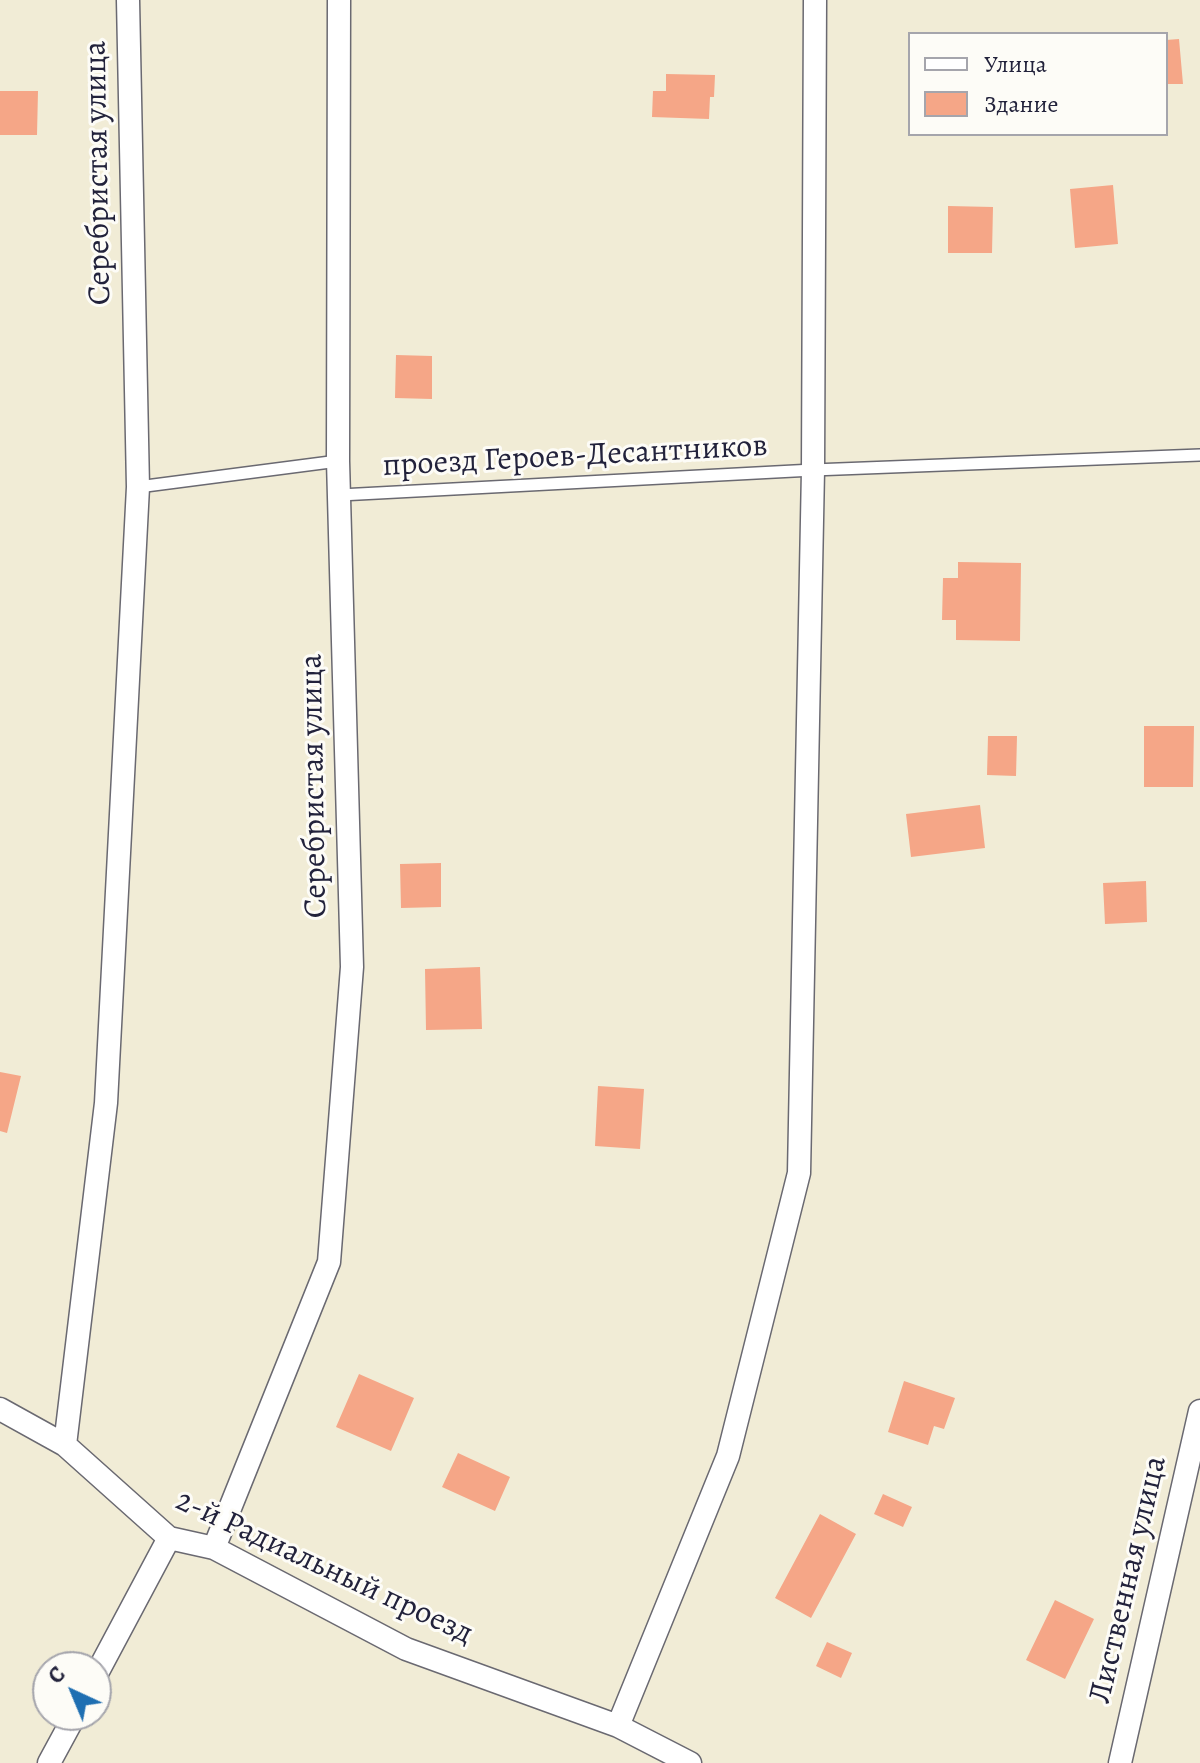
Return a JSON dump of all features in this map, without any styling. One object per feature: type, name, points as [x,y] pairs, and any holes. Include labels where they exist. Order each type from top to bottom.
[{"type":"street","name":"Серебристая улица","points":[[65,1445],[106,1103],[138,487],[128,0]]},
{"type":"street","name":"Серебристая улица","points":[[214,1548],[329,1262],[352,967],[338,461],[339,0]]},
{"type":"street","points":[[618,1726],[728,1456],[799,1173],[813,470],[815,0]]},
{"type":"street","name":"2-й Радиальный проезд","points":[[0,1409],[65,1445],[169,1538],[214,1548],[406,1649],[618,1726],[690,1763]]},
{"type":"street","name":"Лиственная улица","points":[[1120,1763],[1200,1411]]},
{"type":"street","points":[[109,1651],[169,1538]]},
{"type":"street","points":[[49,1763],[66,1731]]},
{"type":"lane","name":"проезд Героев-Десантников","points":[[340,495],[813,470],[1200,455]]},
{"type":"lane","points":[[138,487],[338,461]]},
{"type":"building","points":[[1179,39],[1183,84],[1168,84],[1168,40]]},
{"type":"building","points":[[666,74],[715,75],[709,119],[652,117],[653,91],[666,91]]},
{"type":"building","points":[[0,91],[38,91],[37,135],[0,135]]},
{"type":"building","points":[[1113,185],[1118,244],[1075,248],[1070,189]]},
{"type":"building","points":[[948,206],[993,207],[992,253],[948,253]]},
{"type":"building","points":[[396,355],[432,356],[432,399],[395,398]]},
{"type":"building","points":[[958,562],[1021,563],[1020,641],[956,640],[956,620],[942,620],[943,578],[958,578]]},
{"type":"building","points":[[1144,726],[1194,726],[1193,787],[1144,787]]},
{"type":"building","points":[[988,736],[1017,736],[1016,776],[987,775]]},
{"type":"building","points":[[980,805],[985,848],[911,857],[906,814]]},
{"type":"building","points":[[441,863],[441,907],[401,908],[400,864]]},
{"type":"building","points":[[1146,881],[1147,922],[1105,924],[1103,883]]},
{"type":"building","points":[[480,967],[482,1029],[426,1030],[425,969]]},
{"type":"building","points":[[0,1072],[21,1076],[7,1133],[0,1131]]},
{"type":"building","points":[[598,1086],[644,1089],[640,1149],[595,1146]]},
{"type":"building","points":[[359,1374],[414,1398],[391,1451],[336,1427]]},
{"type":"building","points":[[904,1381],[955,1398],[944,1429],[934,1426],[928,1445],[888,1432]]},
{"type":"building","points":[[458,1453],[510,1477],[495,1511],[442,1487]]},
{"type":"building","points":[[883,1494],[912,1507],[903,1527],[874,1514]]},
{"type":"building","points":[[820,1514],[856,1534],[811,1618],[775,1598]]},
{"type":"building","points":[[1055,1600],[1094,1619],[1065,1679],[1026,1660]]},
{"type":"building","points":[[827,1642],[852,1653],[841,1678],[816,1666]]}]
